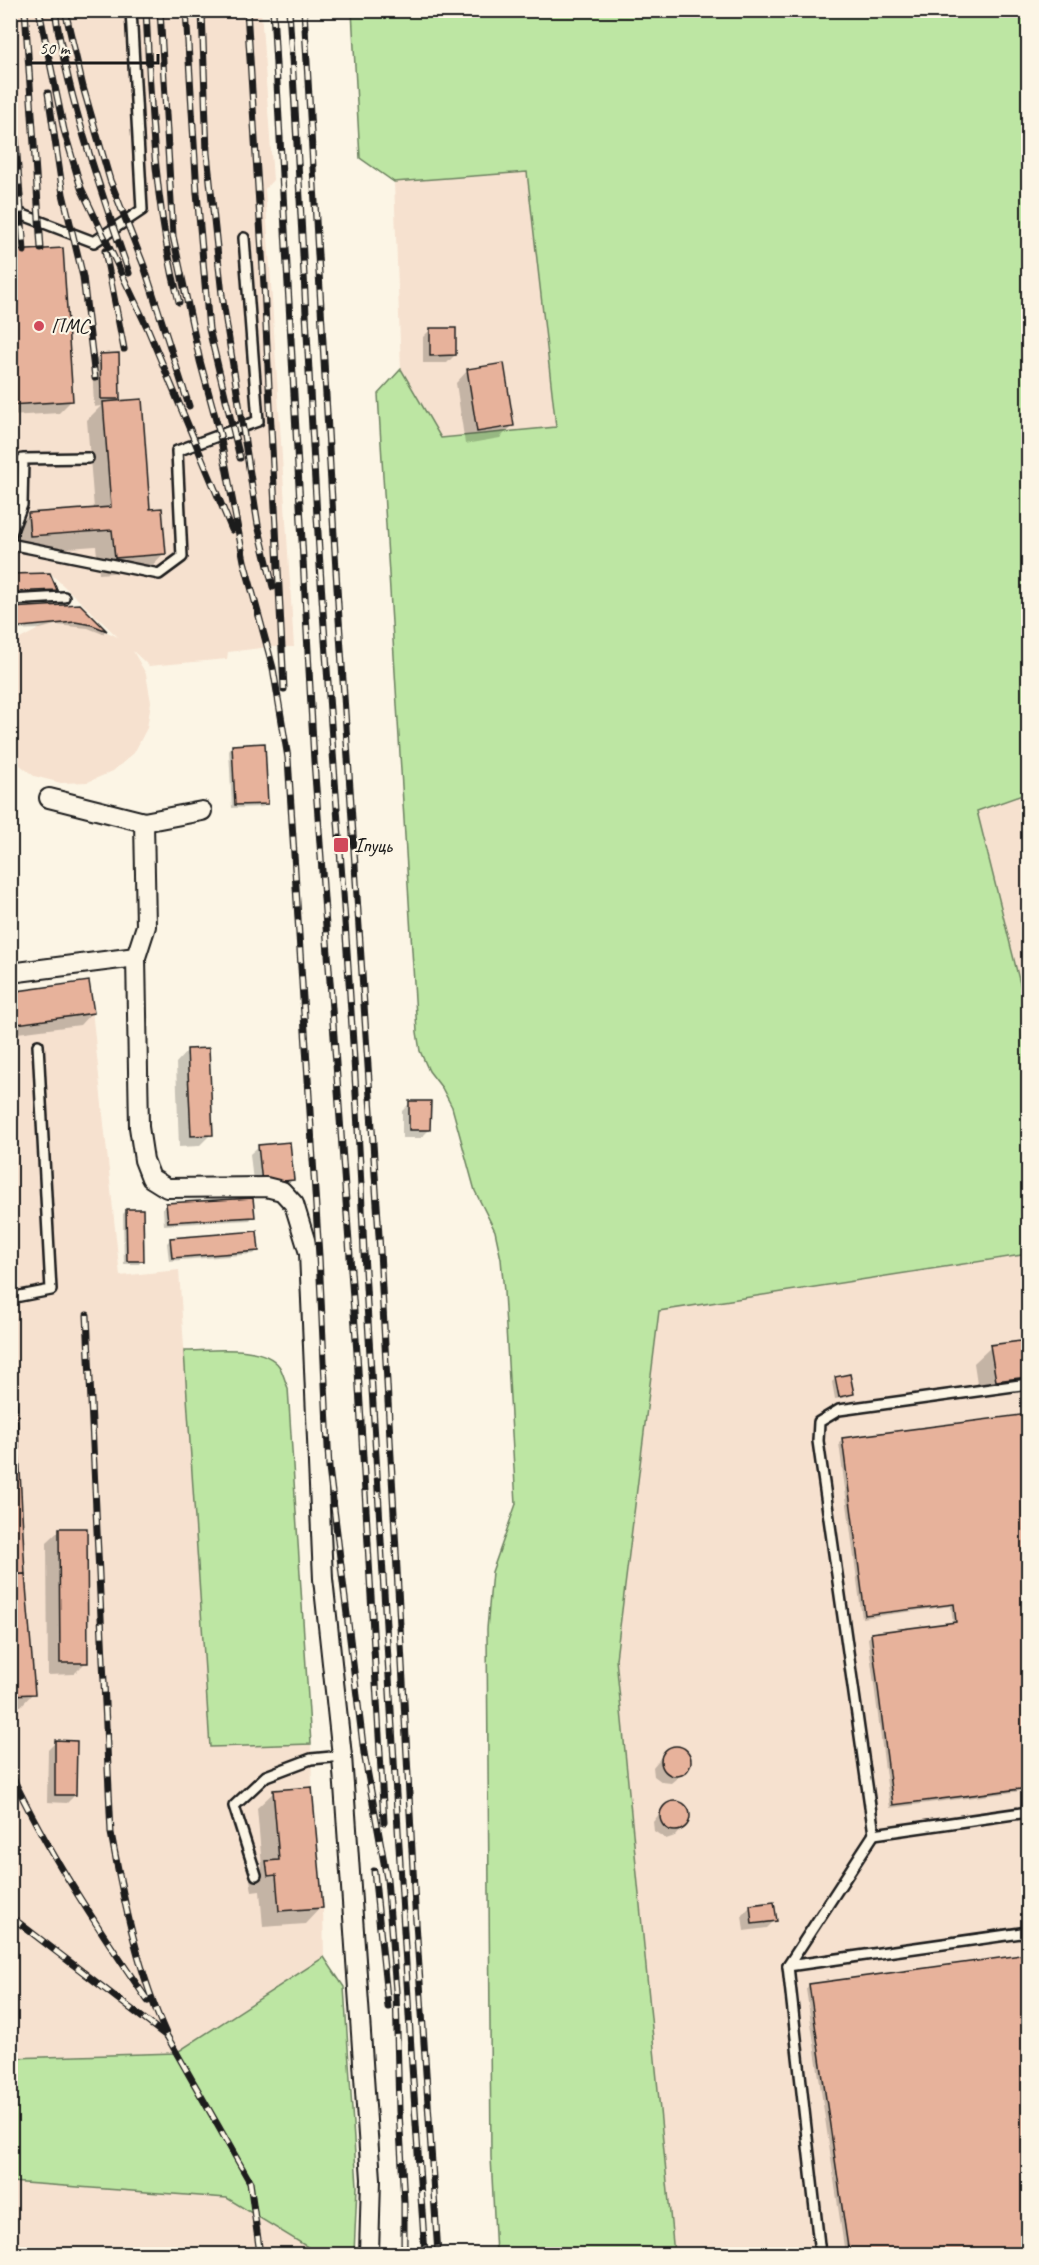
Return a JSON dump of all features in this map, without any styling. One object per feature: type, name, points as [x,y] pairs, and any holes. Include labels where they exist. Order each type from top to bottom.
[{"type":"street","points":[[49,798],[144,822],[202,812]]},
{"type":"street","points":[[144,822],[146,926],[136,957],[139,1127],[144,1160],[151,1178],[167,1188],[266,1187],[282,1191],[294,1204],[309,1253],[323,1579],[342,1756],[371,2179],[369,2254]]},
{"type":"street","points":[[10,972],[136,957]]},
{"type":"lane","points":[[10,210],[94,242],[142,210],[131,10]]},
{"type":"lane","points":[[10,544],[159,574],[182,557],[177,451],[258,421],[244,238]]},
{"type":"lane","points":[[10,536],[22,505],[23,459],[88,458]]},
{"type":"lane","points":[[10,600],[64,597]]},
{"type":"lane","points":[[10,1298],[51,1290],[38,1045]]},
{"type":"lane","points":[[820,2254],[788,1966],[874,1833],[818,1441],[819,1422],[839,1410],[1029,1384]]},
{"type":"lane","points":[[256,1875],[234,1806],[266,1776],[311,1759],[342,1756]]},
{"type":"lane","points":[[874,1833],[1029,1812]]},
{"type":"lane","points":[[788,1966],[1029,1932]]},
{"type":"shaded area","points":[[11,11],[261,11],[273,180],[265,189],[294,647],[268,647],[228,652],[227,659],[149,666],[133,651],[146,674],[151,702],[147,728],[134,753],[113,771],[88,782],[61,783],[34,776],[11,758],[10,649],[20,639],[44,626],[60,622],[92,625],[118,637],[50,573],[11,574]]},
{"type":"shaded area","points":[[527,171],[556,428],[440,438],[401,369],[394,182]]},
{"type":"shaded area","points":[[1028,793],[1028,1016],[977,811]]},
{"type":"shaded area","points":[[89,981],[120,1276],[179,1270],[210,1747],[311,1744],[312,1787],[323,1908],[324,1957],[176,2053],[11,2058],[10,992]]},
{"type":"shaded area","points":[[1028,1254],[1028,2254],[673,2254],[622,1745],[616,1659],[659,1311]]},
{"type":"shaded area","points":[[10,2182],[227,2198],[319,2254],[11,2254]]},
{"type":"green space","points":[[352,11],[1028,11],[1028,793],[977,811],[1028,1016],[1028,1254],[659,1311],[616,1659],[674,2254],[496,2254],[491,2157],[487,1629],[492,1572],[516,1504],[504,1292],[501,1259],[495,1231],[475,1191],[452,1107],[442,1088],[429,1071],[420,1051],[417,1032],[378,394],[401,369],[441,438],[556,427],[527,172],[394,182],[360,158]]},
{"type":"green space","points":[[235,1350],[261,1354],[279,1366],[288,1388],[311,1744],[210,1747],[184,1351]]},
{"type":"green space","points":[[324,1957],[344,1987],[357,2186],[354,2254],[319,2254],[227,2198],[11,2182],[11,2058],[176,2053]]},
{"type":"building","name":"ПМС","points":[[63,248],[73,401],[10,405],[10,251]]},
{"type":"building","points":[[430,328],[456,328],[456,355],[430,356]]},
{"type":"building","points":[[119,353],[120,399],[101,399],[100,354]]},
{"type":"building","points":[[504,363],[514,426],[477,432],[467,369]]},
{"type":"building","points":[[142,399],[150,509],[162,508],[166,554],[115,558],[112,530],[30,536],[28,513],[111,507],[103,402]]},
{"type":"building","points":[[50,573],[57,590],[10,592],[10,574]]},
{"type":"building","points":[[80,604],[107,631],[75,622],[10,628],[10,608]]},
{"type":"building","points":[[265,743],[268,804],[235,805],[232,745]]},
{"type":"building","points":[[89,981],[94,1013],[10,1025],[10,992]]},
{"type":"building","points":[[209,1048],[213,1135],[191,1136],[187,1049]]},
{"type":"building","points":[[409,1101],[431,1101],[430,1130],[409,1130]]},
{"type":"building","points":[[290,1142],[294,1180],[262,1183],[258,1145]]},
{"type":"building","points":[[253,1198],[255,1217],[168,1222],[166,1203]]},
{"type":"building","points":[[126,1209],[143,1209],[144,1261],[127,1261]]},
{"type":"building","points":[[257,1231],[259,1251],[172,1258],[170,1238]]},
{"type":"building","points":[[1028,1340],[1028,1377],[996,1381],[990,1345]]},
{"type":"building","points":[[850,1374],[854,1394],[839,1397],[835,1377]]},
{"type":"building","points":[[10,1388],[16,1388],[25,1574],[10,1575]]},
{"type":"building","points":[[1028,1414],[1028,1788],[893,1805],[871,1633],[956,1622],[954,1604],[865,1615],[842,1438]]},
{"type":"building","points":[[59,1528],[87,1528],[88,1663],[60,1663]]},
{"type":"building","points":[[25,1574],[35,1694],[10,1695],[10,1575]]},
{"type":"building","points":[[55,1740],[77,1741],[76,1795],[55,1795]]},
{"type":"building","points":[[676,1746],[687,1750],[691,1761],[687,1772],[676,1776],[665,1772],[661,1761],[665,1750]]},
{"type":"building","points":[[312,1787],[323,1908],[279,1911],[276,1875],[268,1876],[266,1861],[279,1860],[273,1790]]},
{"type":"building","points":[[675,1801],[686,1805],[690,1816],[686,1827],[675,1831],[664,1827],[660,1816],[664,1805]]},
{"type":"building","points":[[774,1902],[777,1921],[752,1924],[750,1905]]},
{"type":"building","points":[[1028,1954],[1028,2254],[849,2254],[809,1984]]},
{"type":"railway","points":[[25,10],[41,249]]},
{"type":"railway","points":[[39,10],[64,130],[81,188],[147,327],[232,530]]},
{"type":"railway","points":[[55,10],[76,111],[129,273]]},
{"type":"railway","points":[[65,10],[83,87],[110,180],[144,266],[189,406]]},
{"type":"railway","points":[[146,10],[152,120],[159,193],[179,302]]},
{"type":"railway","points":[[160,10],[173,236],[200,361],[220,435],[244,561],[273,668],[288,758],[319,1256],[329,1468],[364,1753],[387,1879],[396,1991],[404,2254]]},
{"type":"railway","points":[[186,10],[197,193],[209,329],[240,458]]},
{"type":"railway","points":[[202,10],[207,153],[222,295],[258,525],[273,587]]},
{"type":"railway","points":[[247,10],[264,286],[284,689]]},
{"type":"railway","points":[[273,10],[314,761],[357,1353],[384,1822]]},
{"type":"railway","points":[[289,10],[317,524],[351,1007],[412,2066],[425,2254]]},
{"type":"railway","points":[[304,10],[337,588],[380,1251],[415,1907],[438,2254]]},
{"type":"railway","points":[[10,59],[24,251]]},
{"type":"railway","points":[[48,93],[63,194],[83,277],[95,378]]},
{"type":"railway","points":[[105,251],[124,349]]},
{"type":"railway","points":[[87,1315],[111,1833],[127,1911],[148,1987],[167,2036],[250,2182],[260,2254]]},
{"type":"railway","points":[[10,1772],[57,1861],[148,2001]]},
{"type":"railway","points":[[374,1871],[388,2007]]},
{"type":"railway","points":[[10,1916],[165,2035]]},
{"type":"place","name":"ПМС","points":[[39,326]]},
{"type":"place","name":"Іпуць","points":[[341,845]]}]
